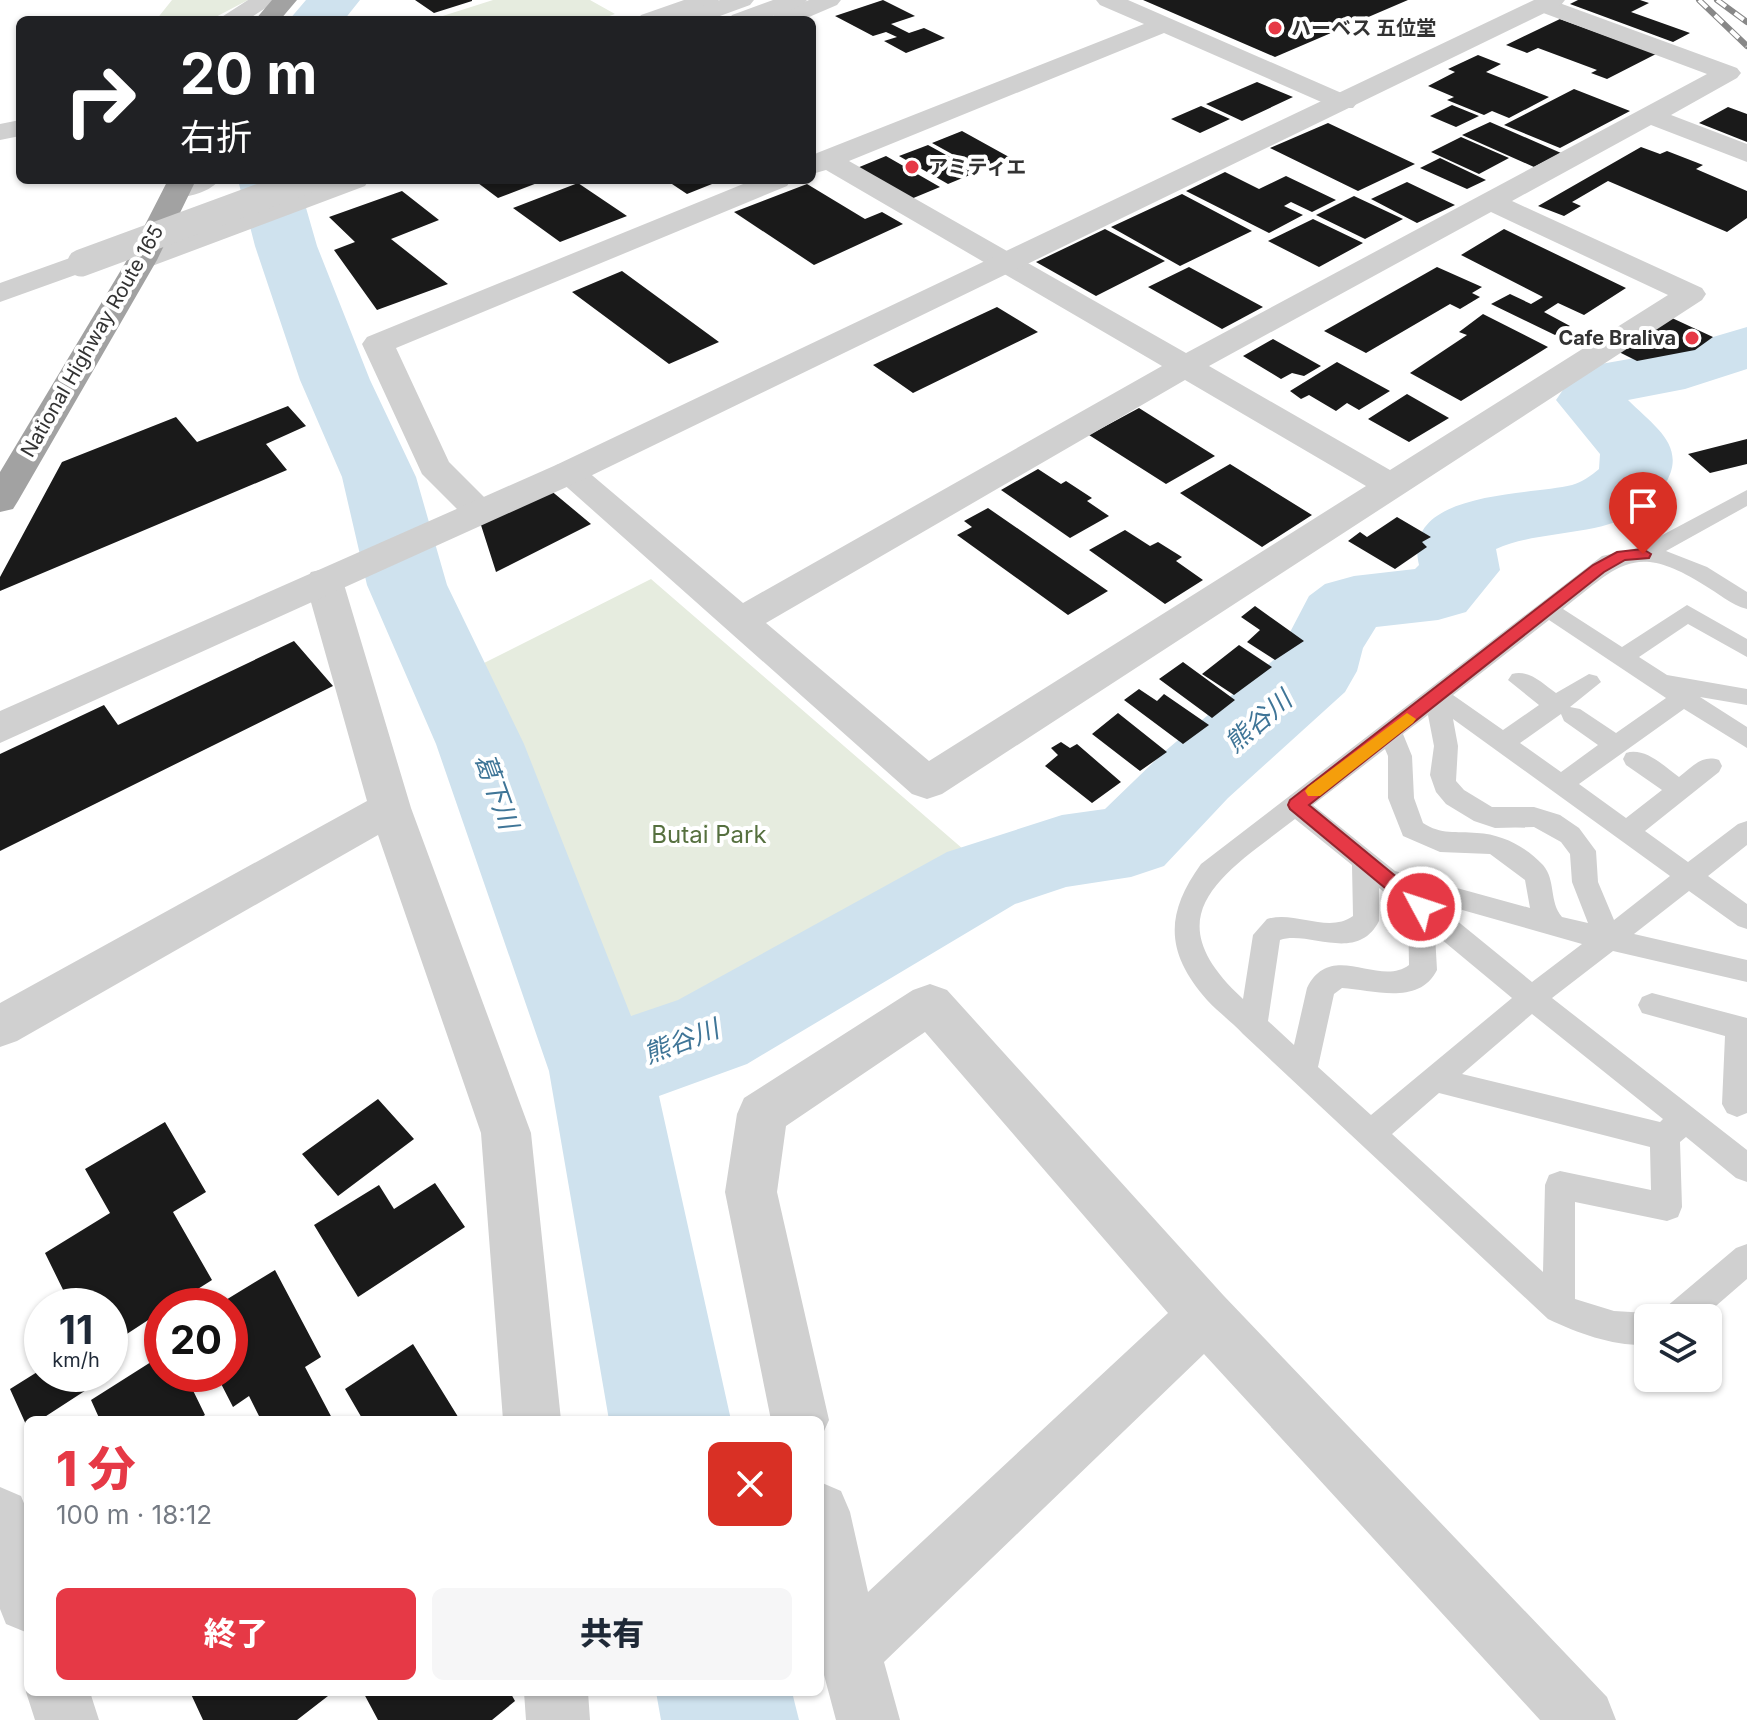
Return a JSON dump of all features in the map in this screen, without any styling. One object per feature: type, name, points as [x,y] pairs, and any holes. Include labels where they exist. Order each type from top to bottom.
[{"type":"highway","points":[[271,16],[285,0]]},
{"type":"highway","name":"National Highway Route 165","points":[[0,501],[187,184]]},
{"type":"street","points":[[236,16],[266,0]]},
{"type":"street","points":[[647,14],[707,0]]},
{"type":"street","points":[[697,16],[742,0]]},
{"type":"street","points":[[751,16],[795,0]]},
{"type":"street","points":[[791,16],[829,0]]},
{"type":"street","points":[[1108,0],[1344,103]]},
{"type":"street","points":[[0,728],[568,473],[1550,3],[1728,73],[1186,366],[739,622]]},
{"type":"street","points":[[820,162],[1164,25]]},
{"type":"street","points":[[1651,116],[1747,154]]},
{"type":"street","points":[[820,162],[1007,263],[1392,486]]},
{"type":"street","points":[[0,293],[75,255],[242,184]]},
{"type":"street","points":[[0,272],[75,255],[332,184]]},
{"type":"street","points":[[480,511],[434,467],[378,344],[767,184]]},
{"type":"street","points":[[142,260],[214,233],[309,188]]},
{"type":"street","points":[[568,473],[927,783],[1691,294],[1492,202]]},
{"type":"street","points":[[342,573],[390,808],[506,1133],[532,1416]]},
{"type":"street","points":[[0,1027],[390,808]]},
{"type":"street","points":[[799,1416],[751,1192],[762,1114],[930,1004],[1205,1315],[1584,1720]]},
{"type":"street","points":[[850,1651],[1205,1315]]},
{"type":"street","points":[[0,1517],[24,1590]]},
{"type":"street","points":[[824,1531],[868,1720]]},
{"type":"street","points":[[59,1696],[67,1720]]},
{"type":"street","points":[[556,1696],[558,1720]]},
{"type":"lane","points":[[1643,554],[1747,497]]},
{"type":"lane","points":[[1634,1331],[1584,1319],[1559,1308],[1253,1026],[1217,992],[1199,969],[1186,927],[1188,911],[1192,893],[1210,871],[1610,561],[1622,555],[1643,554],[1676,560],[1747,602]]},
{"type":"lane","points":[[1548,609],[1747,739]]},
{"type":"lane","points":[[1622,658],[1687,613],[1747,649]]},
{"type":"lane","points":[[1520,680],[1680,790]]},
{"type":"lane","points":[[1657,681],[1747,697]]},
{"type":"lane","points":[[1502,743],[1564,710],[1589,682]]},
{"type":"lane","points":[[1436,695],[1747,918]]},
{"type":"lane","points":[[1436,695],[1446,746],[1442,775],[1445,785],[1455,797],[1483,814],[1495,818],[1534,817],[1551,822],[1570,835],[1583,851],[1585,882],[1608,939]]},
{"type":"lane","points":[[1561,784],[1625,752],[1683,698]]},
{"type":"lane","points":[[1390,733],[1400,756],[1401,798],[1412,829],[1437,843],[1489,843],[1515,856],[1537,876],[1542,907],[1546,918],[1554,926]]},
{"type":"lane","points":[[1626,832],[1710,766]]},
{"type":"lane","points":[[1296,805],[1532,998],[1675,1128],[1747,1168]]},
{"type":"lane","points":[[1370,1134],[1532,998],[1747,831]]},
{"type":"lane","points":[[1253,1026],[1267,935],[1277,927],[1335,935],[1359,927],[1366,921],[1365,860]]},
{"type":"lane","points":[[1387,879],[1554,926],[1747,971]]},
{"type":"lane","points":[[1303,1072],[1321,988],[1337,976],[1409,982],[1423,970],[1421,907]]},
{"type":"lane","points":[[1652,1005],[1744,1029],[1737,1104]]},
{"type":"lane","points":[[1436,1080],[1675,1128]]},
{"type":"lane","points":[[1559,1308],[1560,1185],[1667,1207],[1675,1128]]},
{"type":"lane","points":[[1694,1304],[1747,1259]]},
{"type":"green space","points":[[172,0],[248,0],[218,16],[159,16]]},
{"type":"green space","points":[[493,0],[590,0],[615,14],[609,16],[443,16]]},
{"type":"green space","name":"Butai Park","points":[[651,579],[978,862],[685,1027],[614,1041],[484,663]]},
{"type":"building","points":[[415,0],[472,0],[472,1],[434,13]]},
{"type":"building","points":[[883,0],[915,16],[891,24],[909,33],[924,28],[945,38],[906,53],[884,41],[897,37],[886,32],[873,36],[835,16]]},
{"type":"building","name":"ハーベス 五位堂","points":[[1143,0],[1408,0],[1275,57]]},
{"type":"building","points":[[1578,0],[1640,0],[1649,3],[1631,12],[1690,33],[1673,42],[1570,4]]},
{"type":"building","points":[[1560,19],[1656,54],[1607,79],[1591,73],[1597,70],[1538,48],[1527,53],[1506,45]]},
{"type":"building","points":[[1478,55],[1501,64],[1486,72],[1549,97],[1509,118],[1492,111],[1484,115],[1447,100],[1454,97],[1428,86],[1455,72],[1448,69]]},
{"type":"building","points":[[1257,82],[1293,97],[1242,121],[1206,104]]},
{"type":"building","points":[[1574,89],[1630,111],[1560,148],[1504,125]]},
{"type":"building","points":[[1452,105],[1479,116],[1456,127],[1430,116]]},
{"type":"building","points":[[1201,106],[1230,119],[1200,133],[1171,119]]},
{"type":"building","points":[[1728,107],[1747,114],[1747,142],[1699,123]]},
{"type":"building","points":[[1490,122],[1561,153],[1534,167],[1462,135]]},
{"type":"building","points":[[1328,123],[1415,164],[1358,191],[1270,148]]},
{"type":"building","points":[[962,131],[1009,157],[979,169],[932,143]]},
{"type":"building","points":[[1461,137],[1509,158],[1479,174],[1431,152]]},
{"type":"building","points":[[928,145],[977,172],[948,184],[899,156]]},
{"type":"building","points":[[1641,147],[1660,154],[1667,151],[1703,165],[1696,169],[1747,191],[1747,218],[1727,232],[1608,181],[1572,202],[1581,206],[1564,216],[1538,206]]},
{"type":"building","points":[[886,156],[940,187],[911,199],[857,168]]},
{"type":"building","points":[[1440,158],[1486,180],[1467,189],[1420,168]]},
{"type":"building","points":[[1225,172],[1259,189],[1286,176],[1336,200],[1312,212],[1291,202],[1284,206],[1303,215],[1269,233],[1186,191]]},
{"type":"building","points":[[1407,182],[1455,205],[1417,223],[1371,199]]},
{"type":"building","points":[[479,184],[535,184],[498,198]]},
{"type":"building","points":[[579,184],[627,216],[560,242],[513,208]]},
{"type":"building","points":[[672,184],[712,184],[687,194]]},
{"type":"building","points":[[807,184],[865,219],[882,212],[903,224],[814,265],[734,212]]},
{"type":"building","points":[[402,191],[439,220],[391,239],[448,284],[377,310],[334,250],[355,242],[329,217]]},
{"type":"building","points":[[1182,194],[1252,231],[1180,266],[1111,227]]},
{"type":"building","points":[[1354,196],[1403,219],[1365,239],[1316,215]]},
{"type":"building","points":[[1313,219],[1363,243],[1319,267],[1268,241]]},
{"type":"building","points":[[1105,229],[1165,261],[1096,296],[1036,262]]},
{"type":"building","points":[[1504,229],[1626,288],[1584,315],[1558,303],[1544,312],[1570,326],[1555,335],[1491,304],[1510,294],[1531,304],[1543,297],[1461,255]]},
{"type":"building","points":[[1189,267],[1263,307],[1222,329],[1148,287]]},
{"type":"building","points":[[1437,267],[1482,287],[1472,293],[1480,297],[1460,309],[1450,304],[1366,353],[1324,331]]},
{"type":"building","points":[[622,271],[719,342],[669,364],[572,292]]},
{"type":"building","points":[[997,307],[1038,332],[913,393],[873,365]]},
{"type":"building","points":[[1483,314],[1548,347],[1461,401],[1410,373],[1467,335],[1459,332]]},
{"type":"building","points":[[1672,318],[1713,337],[1695,350],[1637,361],[1619,352]]},
{"type":"building","points":[[1273,339],[1321,366],[1304,376],[1292,373],[1281,379],[1243,356]]},
{"type":"building","points":[[1337,362],[1390,391],[1359,410],[1347,403],[1336,411],[1309,395],[1301,399],[1290,391]]},
{"type":"building","points":[[1407,394],[1449,418],[1409,442],[1368,419]]},
{"type":"building","points":[[288,406],[306,426],[266,444],[287,470],[0,591],[0,577],[62,462],[176,417],[197,442]]},
{"type":"building","points":[[1139,408],[1215,456],[1166,484],[1089,435]]},
{"type":"building","points":[[1747,439],[1747,464],[1710,473],[1688,454]]},
{"type":"building","points":[[1230,464],[1312,515],[1262,547],[1180,493]]},
{"type":"building","points":[[1038,469],[1061,484],[1066,481],[1092,498],[1087,501],[1109,516],[1070,538],[1001,490]]},
{"type":"building","points":[[549,489],[591,524],[496,572],[480,522]]},
{"type":"building","points":[[988,508],[1108,591],[1068,615],[957,535],[972,527],[964,521]]},
{"type":"building","points":[[1397,517],[1431,537],[1422,542],[1427,547],[1395,569],[1348,541],[1360,532],[1367,537]]},
{"type":"building","points":[[1125,530],[1150,546],[1158,542],[1182,557],[1176,561],[1203,580],[1165,604],[1089,550]]},
{"type":"building","points":[[1255,606],[1304,641],[1275,660],[1247,642],[1260,630],[1241,617]]},
{"type":"building","points":[[294,641],[333,686],[0,851],[0,754],[104,705],[118,725]]},
{"type":"building","points":[[1239,645],[1272,667],[1234,695],[1202,674]]},
{"type":"building","points":[[1183,662],[1235,700],[1212,718],[1159,679]]},
{"type":"building","points":[[1139,689],[1157,701],[1164,694],[1209,725],[1183,744],[1124,700]]},
{"type":"building","points":[[1118,713],[1167,752],[1140,771],[1092,734]]},
{"type":"building","points":[[1061,742],[1070,748],[1077,744],[1121,782],[1092,803],[1045,766],[1058,755],[1051,748]]},
{"type":"building","points":[[378,1099],[414,1139],[338,1196],[302,1154]]},
{"type":"building","points":[[165,1122],[206,1192],[173,1212],[212,1280],[199,1288],[144,1288],[144,1323],[128,1333],[128,1288],[62,1288],[45,1253],[110,1213],[85,1169]]},
{"type":"building","points":[[435,1183],[465,1227],[358,1297],[314,1225],[379,1185],[394,1209]]},
{"type":"building","points":[[275,1270],[321,1357],[305,1367],[331,1416],[259,1416],[249,1396],[233,1407],[225,1392],[248,1392],[248,1288],[246,1288]]},
{"type":"building","points":[[413,1344],[458,1416],[361,1416],[345,1389]]},
{"type":"building","points":[[144,1366],[144,1392],[194,1392],[205,1415],[203,1416],[98,1416],[91,1400],[104,1392],[128,1392],[128,1377]]},
{"type":"building","points":[[24,1380],[24,1392],[83,1392],[46,1416],[24,1416],[24,1420],[10,1389]]},
{"type":"building","points":[[192,1696],[328,1696],[297,1720],[203,1720]]},
{"type":"building","points":[[365,1696],[512,1696],[515,1701],[492,1720],[378,1720]]},
{"type":"waterway","name":"葛下川","points":[[319,16],[335,0]]},
{"type":"waterway","name":"葛下川","points":[[269,184],[286,246],[335,380],[379,477],[407,585],[480,744],[601,1071]]},
{"type":"waterway","name":"熊谷川","points":[[601,1071],[711,1033],[981,878],[1062,851],[1131,841],[1196,775],[1315,671],[1321,648],[1338,615],[1354,603],[1438,593],[1460,570],[1456,555],[1458,536],[1504,517],[1582,507],[1616,494],[1628,483],[1636,469],[1638,456],[1632,445],[1591,400],[1603,383],[1661,374],[1747,347]]},
{"type":"waterway","name":"葛下川","points":[[601,1071],[669,1416]]},
{"type":"waterway","name":"葛下川","points":[[725,1696],[730,1720]]},
{"type":"railway","points":[[1699,0],[1747,46]]},
{"type":"railway","points":[[1717,0],[1747,22]]},
{"type":"slow traffic","points":[[1314,791],[1407,719]]},
{"type":"place","name":"ハーベス 五位堂","points":[[1275,28]]},
{"type":"place","name":"アミティエ","points":[[912,167]]},
{"type":"place","name":"Cafe Braliva","points":[[1692,338]]},
{"type":"route","points":[[1421,907],[1296,805],[1599,568],[1622,555],[1643,554]]}]
